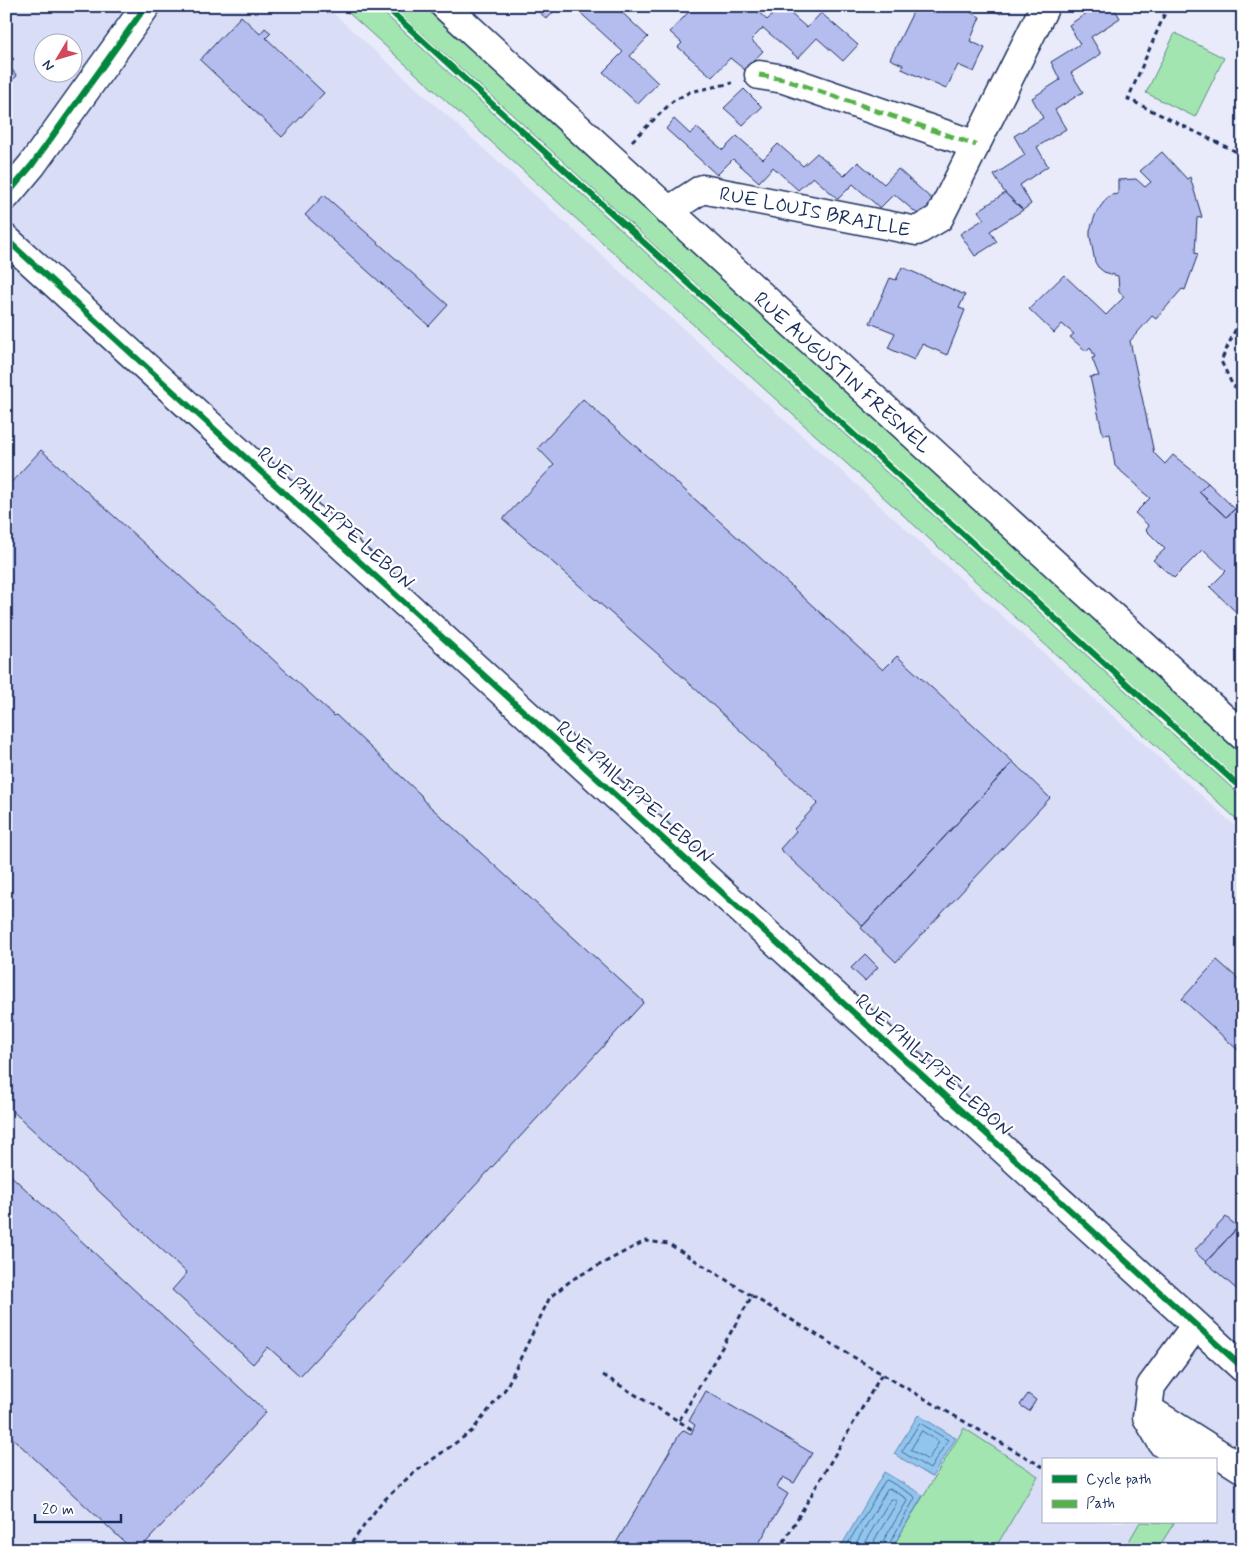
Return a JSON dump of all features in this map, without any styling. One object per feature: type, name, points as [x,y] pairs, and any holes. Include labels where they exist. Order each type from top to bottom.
[{"type":"street","points":[[6,196],[32,165],[146,6]]},
{"type":"street","name":"RUE AUGUSTIN FRESNEL","points":[[445,6],[612,161],[1243,736]]},
{"type":"street","name":"RUE LOUIS BRAILLE","points":[[668,211],[702,188],[917,232],[939,218],[1045,6]]},
{"type":"street","points":[[759,75],[784,79],[976,145]]},
{"type":"street","name":"RUE PHILIPPE LEBON","points":[[6,239],[1243,1368]]},
{"type":"street","points":[[1187,1458],[1162,1444],[1147,1417],[1151,1386],[1196,1326]]},
{"type":"street","points":[[1148,1409],[1243,1469]]},
{"type":"street","points":[[1216,1474],[1243,1490]]},
{"type":"path","points":[[1168,6],[1128,99],[1243,155]]},
{"type":"path","points":[[612,161],[673,101],[690,92],[759,75]]},
{"type":"path","points":[[1243,313],[1221,361],[1233,386],[1243,391]]},
{"type":"path","points":[[346,1550],[382,1503],[411,1475],[472,1431],[506,1388],[550,1297],[572,1279],[646,1241],[669,1244],[882,1374],[1042,1466]]},
{"type":"path","points":[[679,1421],[752,1296]]},
{"type":"path","points":[[779,1550],[882,1374]]},
{"type":"path","points":[[603,1375],[693,1430]]},
{"type":"shaded area","points":[[6,6],[325,6],[1243,833],[1243,1550],[6,1550]]},
{"type":"green space","points":[[341,6],[376,6],[1243,798],[1243,825],[823,442]]},
{"type":"green space","points":[[391,6],[423,6],[1243,756],[1243,784],[518,120]]},
{"type":"green space","points":[[1175,33],[1224,58],[1195,117],[1146,93]]},
{"type":"green space","points":[[964,1428],[1038,1476],[994,1550],[891,1550]]},
{"type":"green space","points":[[1139,1524],[1173,1524],[1162,1542],[1175,1550],[1124,1550]]},
{"type":"water","points":[[918,1415],[956,1438],[932,1477],[894,1454]]},
{"type":"water","points":[[884,1472],[923,1495],[891,1550],[839,1550]]},
{"type":"building","points":[[532,6],[559,6],[547,19]]},
{"type":"building","points":[[573,6],[615,6],[648,37],[630,56],[658,83],[638,104],[603,72],[623,52]]},
{"type":"building","points":[[694,6],[752,6],[767,20],[782,6],[807,28],[821,13],[858,45],[843,61],[817,38],[798,58],[763,28],[751,40],[763,51],[745,70],[730,58],[712,77],[678,47],[682,43],[670,32]]},
{"type":"building","points":[[916,6],[958,6],[980,17],[970,41],[985,48],[974,72],[958,65],[946,89],[902,69],[903,65],[890,59]]},
{"type":"building","points":[[984,6],[1004,6],[1001,14]]},
{"type":"building","points":[[1097,6],[1113,6],[1120,18],[1091,37],[1101,54],[1071,73],[1083,92],[1055,110],[1066,129],[1037,147],[1048,166],[1020,185],[1031,204],[1023,210],[1005,193],[994,175],[1025,155],[1014,136],[1043,118],[1032,98],[1060,80],[1051,62],[1080,44],[1069,25]]},
{"type":"building","points":[[241,16],[260,34],[265,28],[271,33],[266,38],[324,93],[282,137],[200,60]]},
{"type":"building","points":[[6,51],[14,59],[8,65],[17,76],[6,85]]},
{"type":"building","points":[[744,89],[762,107],[743,125],[724,108]]},
{"type":"building","points":[[674,119],[690,134],[697,128],[723,150],[737,136],[763,159],[778,144],[803,166],[817,153],[844,176],[858,162],[884,184],[898,169],[934,201],[920,216],[894,194],[880,208],[853,184],[838,199],[813,177],[798,190],[773,167],[759,182],[733,159],[717,175],[666,129]]},
{"type":"building","points":[[1162,152],[1187,179],[1190,177],[1202,217],[1197,218],[1195,253],[1198,254],[1185,290],[1182,289],[1156,319],[1152,316],[1130,341],[1154,453],[1165,464],[1173,455],[1208,483],[1199,492],[1226,517],[1235,509],[1243,517],[1243,607],[1237,613],[1210,587],[1226,571],[1203,549],[1174,578],[1153,560],[1165,549],[1146,530],[1149,526],[1135,513],[1150,498],[1115,466],[1110,434],[1103,435],[1090,377],[1099,376],[1092,358],[1095,357],[1090,347],[1086,351],[1070,337],[1074,334],[1062,324],[1054,333],[1029,309],[1064,275],[1106,315],[1124,297],[1119,291],[1118,276],[1104,272],[1095,262],[1090,230],[1096,213],[1106,199],[1111,195],[1118,194],[1118,180],[1136,179],[1145,187],[1151,182],[1140,171]]},
{"type":"building","points":[[1005,193],[1023,210],[990,231],[997,242],[975,256],[960,234],[984,219],[978,211]]},
{"type":"building","points":[[324,195],[448,305],[429,326],[305,215]]},
{"type":"building","points":[[902,267],[965,295],[959,308],[965,310],[947,355],[922,344],[914,360],[888,348],[895,333],[870,323],[890,278],[896,280]]},
{"type":"building","points":[[583,399],[883,670],[897,656],[1013,762],[863,926],[780,849],[796,831],[794,829],[818,803],[659,655],[503,519],[554,465],[538,448]]},
{"type":"building","points":[[41,450],[334,716],[336,715],[421,795],[423,800],[644,1002],[300,1376],[268,1347],[253,1364],[172,1290],[187,1273],[6,1105],[6,488]]},
{"type":"building","points":[[1208,483],[1235,509],[1226,517],[1199,492]]},
{"type":"building","points":[[1013,762],[1050,798],[896,962],[861,928]]},
{"type":"building","points":[[865,954],[878,967],[865,981],[851,968]]},
{"type":"building","points":[[1217,960],[1243,983],[1243,1048],[1240,1052],[1182,999]]},
{"type":"building","points":[[6,1171],[266,1412],[139,1550],[133,1550],[6,1432]]},
{"type":"building","points":[[1226,1217],[1238,1227],[1206,1262],[1194,1251]]},
{"type":"building","points":[[1238,1227],[1243,1231],[1243,1295],[1206,1262]]},
{"type":"building","points":[[706,1391],[812,1453],[794,1483],[783,1477],[777,1487],[788,1494],[755,1550],[612,1550],[679,1435],[684,1430],[691,1434],[695,1425],[689,1421]]},
{"type":"building","points":[[1028,1394],[1036,1400],[1029,1411],[1020,1405]]},
{"type":"marked path","points":[[759,75],[784,79],[976,145]]},
{"type":"cycle path","points":[[6,196],[32,165],[146,6]]},
{"type":"cycle path","points":[[385,6],[1243,790]]},
{"type":"cycle path","points":[[6,239],[1243,1368]]}]
